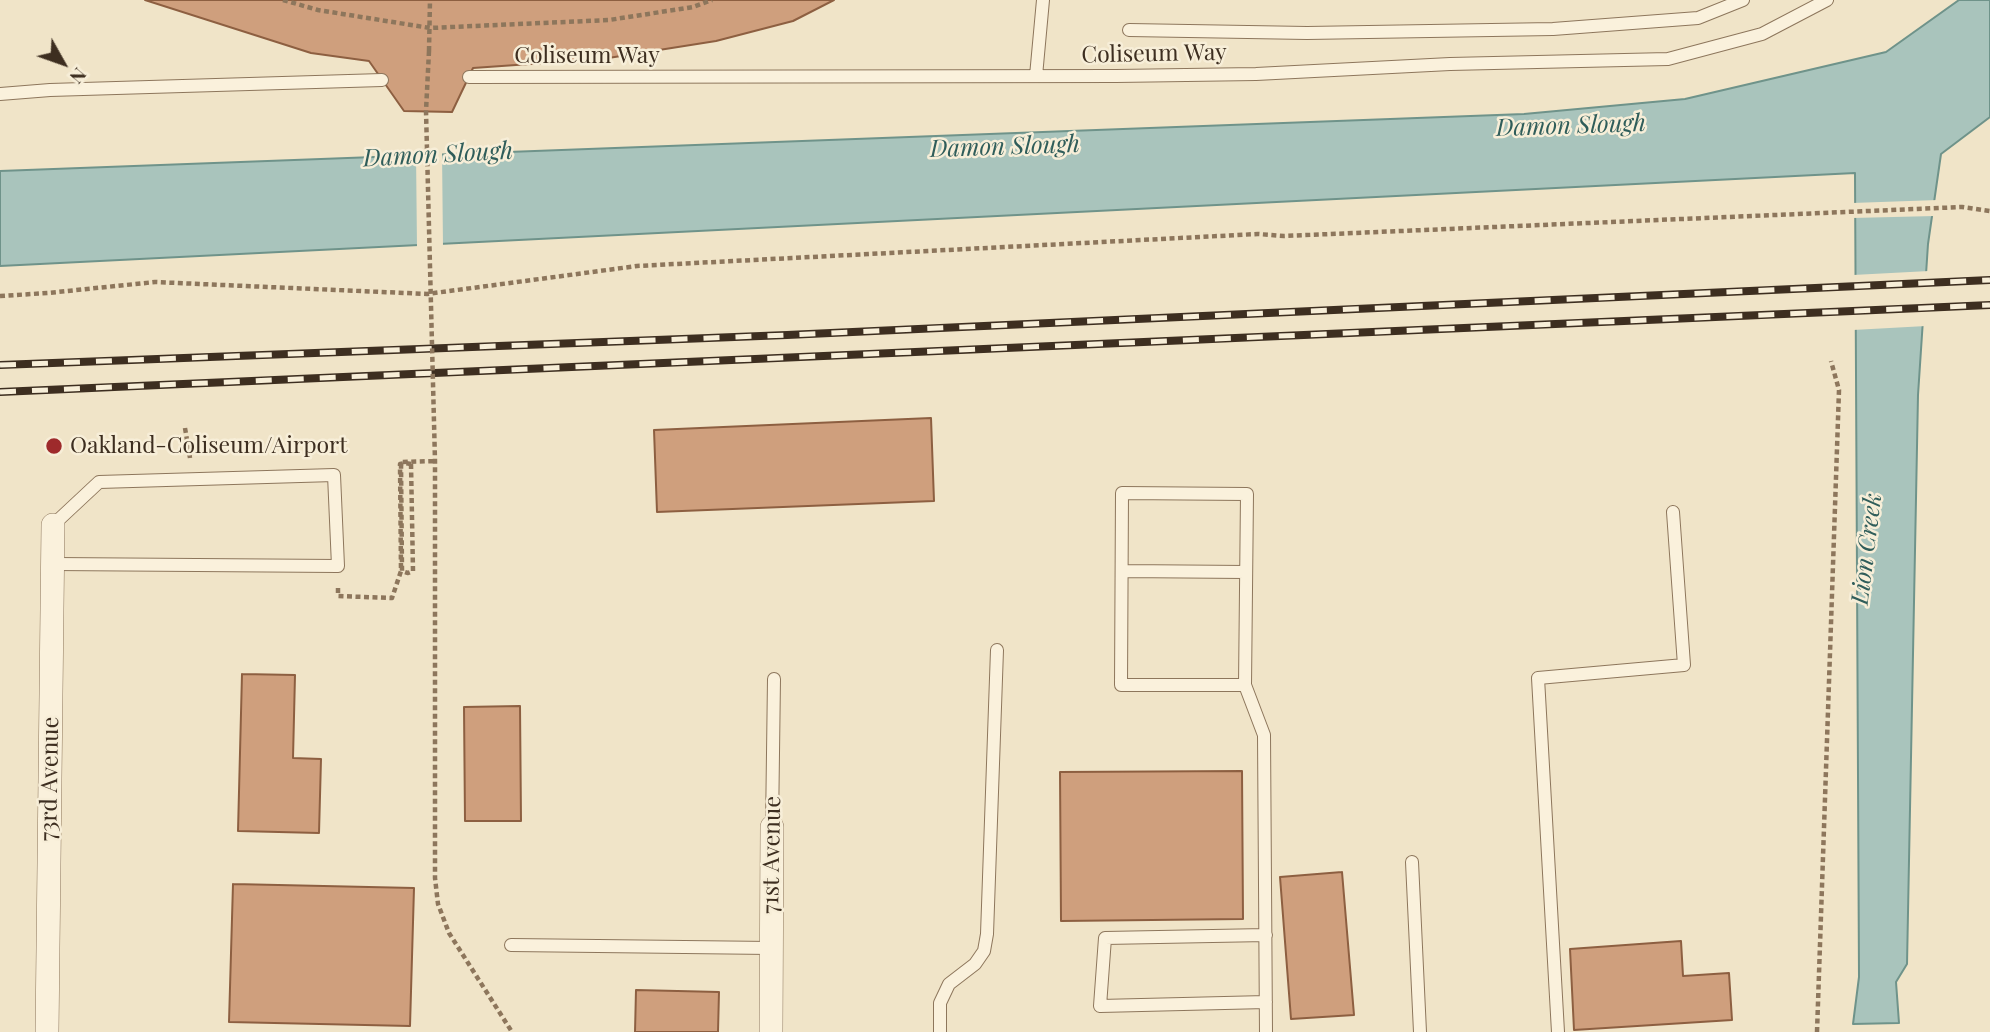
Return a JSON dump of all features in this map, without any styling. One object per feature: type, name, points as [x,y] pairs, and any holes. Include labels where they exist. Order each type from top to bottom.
[{"type":"street","name":"73rd Avenue","points":[[47,1032],[53,525]]},
{"type":"street","name":"71st Avenue","points":[[771,1032],[772,827]]},
{"type":"lane","points":[[1036,76],[1043,0]]},
{"type":"lane","points":[[1129,30],[1320,33],[1553,29],[1698,18],[1743,0]]},
{"type":"lane","name":"Coliseum Way","points":[[469,78],[1256,74],[1450,64],[1668,59],[1762,34],[1827,0]]},
{"type":"lane","points":[[0,94],[382,79]]},
{"type":"lane","points":[[53,525],[99,482],[334,475],[338,566],[54,564]]},
{"type":"lane","points":[[1245,685],[1121,684],[1122,493],[1247,494],[1245,685],[1264,736],[1266,1032]]},
{"type":"lane","points":[[1558,1032],[1538,678],[1684,665],[1673,512]]},
{"type":"lane","points":[[1122,571],[1246,572]]},
{"type":"lane","points":[[940,1032],[940,1003],[949,984],[975,964],[984,951],[987,934],[997,650]]},
{"type":"lane","name":"71st Avenue","points":[[772,827],[774,679]]},
{"type":"lane","points":[[1412,862],[1419,1032]]},
{"type":"lane","points":[[1266,935],[1105,938],[1100,1006],[1266,1002]]},
{"type":"lane","points":[[511,945],[771,948]]},
{"type":"path","points":[[283,0],[318,10],[430,28],[610,20],[692,7],[712,0]]},
{"type":"path","points":[[430,0],[426,111],[435,461],[435,878],[438,905],[449,933],[512,1032]]},
{"type":"path","points":[[0,296],[156,282],[427,294],[637,266],[1258,234],[1284,236],[1962,207],[1990,211]]},
{"type":"path","points":[[1817,1032],[1839,390],[1831,361]]},
{"type":"path","points":[[185,428],[194,479]]},
{"type":"path","points":[[338,566],[338,596],[392,598],[401,571],[400,464],[405,463],[411,464],[413,571],[408,573],[402,571],[401,462],[435,461]]},
{"type":"water","points":[[1959,0],[1990,0],[1990,117],[1941,154],[1928,244],[1918,395],[1907,964],[1896,982],[1899,1023],[1853,1024],[1859,977],[1855,173],[0,266],[0,171],[1524,114],[1685,99],[1886,52]]},
{"type":"pier","points":[[442,151],[443,247],[417,248],[416,152]]},
{"type":"pier","points":[[1938,200],[1935,216],[1852,218],[1852,203]]},
{"type":"pier","points":[[1929,271],[1926,326],[1853,330],[1853,275]]},
{"type":"building","points":[[145,0],[834,0],[793,21],[716,41],[602,59],[473,68],[452,112],[404,111],[369,61],[311,53]]},
{"type":"building","points":[[931,418],[934,501],[657,512],[654,430]]},
{"type":"building","points":[[242,674],[295,675],[293,758],[321,759],[319,833],[238,831]]},
{"type":"building","points":[[520,706],[521,821],[465,821],[464,707]]},
{"type":"building","points":[[1242,771],[1243,919],[1061,921],[1060,772]]},
{"type":"building","points":[[1342,872],[1354,1015],[1291,1019],[1280,877]]},
{"type":"building","points":[[233,884],[414,888],[410,1026],[229,1022]]},
{"type":"building","points":[[1681,941],[1683,976],[1729,973],[1732,1020],[1574,1030],[1570,949]]},
{"type":"building","points":[[636,990],[719,992],[718,1032],[635,1032]]},
{"type":"railway","points":[[0,365],[787,335],[1990,280]]},
{"type":"railway","points":[[0,392],[1990,305]]},
{"type":"place","name":"Oakland-Coliseum/Airport","points":[[54,446]]},
{"type":"water label","name":"Damon Slough","points":[[1571,126]]},
{"type":"water label","name":"Damon Slough","points":[[1005,147]]},
{"type":"water label","name":"Damon Slough","points":[[438,155]]},
{"type":"water label","name":"Lion Creek","points":[[1867,549]]}]
